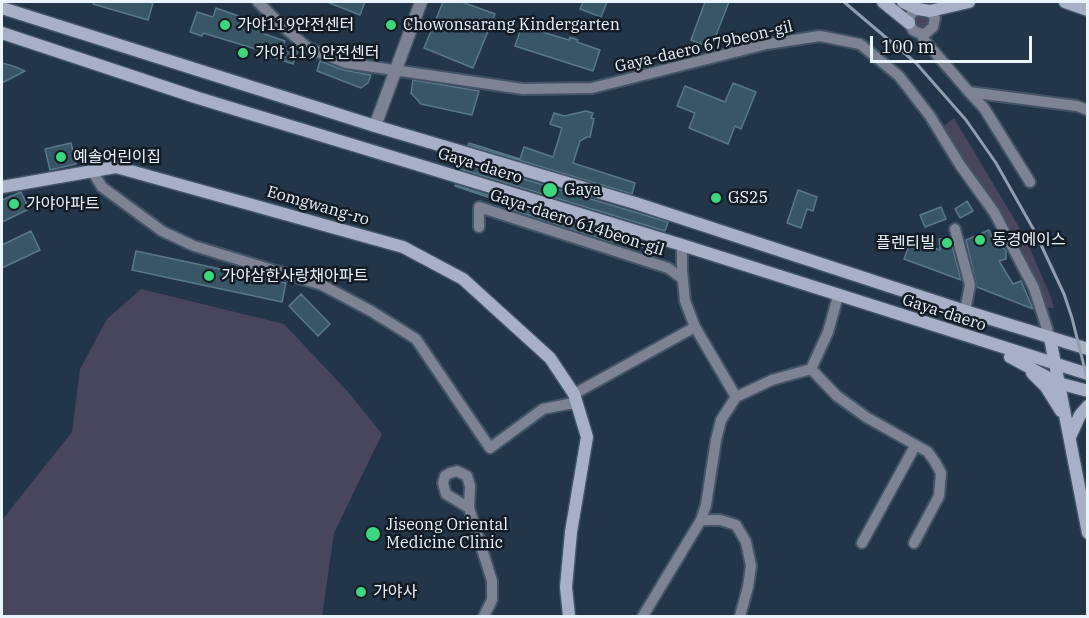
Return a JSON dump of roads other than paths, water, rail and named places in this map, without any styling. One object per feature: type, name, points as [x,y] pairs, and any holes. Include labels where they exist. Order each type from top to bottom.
[{"type":"main road","points":[[883,2],[909,22]]},
{"type":"main road","points":[[903,2],[924,10],[969,2]]},
{"type":"main road","points":[[1065,2],[1088,10]]},
{"type":"main road","name":"Gaya-daero","points":[[2,8],[375,126],[635,203],[1088,349]]},
{"type":"main road","name":"Gaya-daero","points":[[2,33],[198,98],[682,246],[980,342],[1088,374]]},
{"type":"main road","name":"Eomgwang-ro","points":[[2,187],[116,167],[404,248],[463,279],[550,358],[576,399],[587,437],[571,532],[566,587],[569,616]]},
{"type":"main road","points":[[1050,338],[1088,533]]},
{"type":"main road","points":[[980,342],[1058,383],[1088,391]]},
{"type":"main road","points":[[1023,363],[1046,387],[1066,420]]},
{"type":"main road","points":[[1070,437],[1080,415],[1088,406]]},
{"type":"street","name":"Gaya-daero 679beon-gil","points":[[258,2],[308,48],[346,63],[523,89],[592,88],[766,44],[820,36],[860,44],[899,76],[930,116],[960,165],[994,212],[1034,288],[1050,338]]},
{"type":"street","points":[[375,126],[421,2]]},
{"type":"street","points":[[921,34],[930,31],[935,18],[924,10],[911,14],[909,22],[913,30],[921,34],[984,108],[1030,182]]},
{"type":"street","points":[[969,92],[1077,106],[1088,110]]},
{"type":"street","points":[[92,171],[102,187],[162,231],[194,246],[322,285],[416,339],[490,448],[543,410],[568,404],[695,327]]},
{"type":"street","name":"Gaya-daero 614beon-gil","points":[[479,227],[479,207],[668,268],[683,279]]},
{"type":"street","points":[[955,229],[970,285],[965,311]]},
{"type":"street","points":[[682,246],[686,301],[695,327],[736,397]]},
{"type":"street","points":[[642,616],[701,520],[706,505],[721,420],[736,397],[772,380],[811,369],[828,332],[838,296]]},
{"type":"street","points":[[811,369],[837,396],[866,417],[928,452],[941,473],[939,496],[914,543]]},
{"type":"street","points":[[862,543],[915,446]]},
{"type":"street","points":[[469,508],[446,494],[443,483],[446,476],[457,471],[467,476],[470,486],[469,508],[492,580],[492,600],[484,616]]},
{"type":"street","points":[[701,520],[720,519],[736,525],[746,542],[751,566],[740,616]]},
{"type":"railway","points":[[844,2],[916,63],[966,120],[996,163],[1035,232],[1064,294],[1088,382]]},
{"type":"place","name":"가야119안전센터","points":[[225,25]]},
{"type":"place","name":"Chowonsarang Kindergarten","points":[[391,25]]},
{"type":"place","name":"가야 119 안전센터","points":[[243,53]]},
{"type":"place","name":"예솔어린이집","points":[[61,157]]},
{"type":"place","name":"Gaya","points":[[550,190]]},
{"type":"place","name":"GS25","points":[[716,198]]},
{"type":"place","name":"가야아파트","points":[[14,204]]},
{"type":"place","name":"동경에이스","points":[[980,240]]},
{"type":"place","name":"플렌티빌","points":[[947,243]]},
{"type":"place","name":"가야삼한사랑채아파트","points":[[209,276]]},
{"type":"place","name":"Jiseong Oriental Medicine Clinic","points":[[373,534]]},
{"type":"place","name":"가야사","points":[[361,592]]}]
